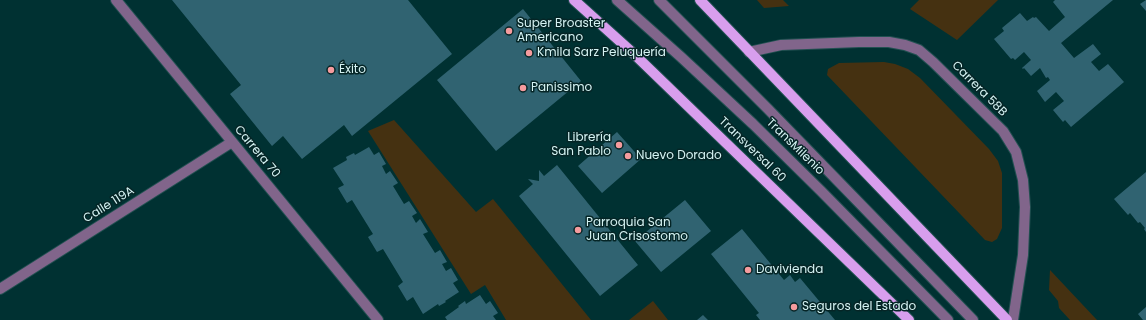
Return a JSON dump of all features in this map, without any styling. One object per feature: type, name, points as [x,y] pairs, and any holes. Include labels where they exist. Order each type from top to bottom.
[{"type":"main road","name":"Transversal 60","points":[[574,0],[634,54],[909,320]]},
{"type":"main road","points":[[700,0],[1007,320]]},
{"type":"street","name":"Carrera 70","points":[[116,0],[378,320]]},
{"type":"street","name":"TransMilenio","points":[[617,0],[681,56],[759,130],[948,320]]},
{"type":"street","name":"TransMilenio","points":[[659,0],[768,109],[973,320]]},
{"type":"street","name":"Carrera 58B","points":[[749,52],[782,45],[890,42],[905,45],[919,50],[933,62],[1003,131],[1016,152],[1024,180],[1025,207],[1023,255],[1013,320]]},
{"type":"street","name":"Calle 119A","points":[[0,289],[232,142]]},
{"type":"shaded area","points":[[757,0],[783,0],[789,6],[764,8]]},
{"type":"shaded area","points":[[919,0],[998,0],[957,40],[910,9]]},
{"type":"shaded area","points":[[884,62],[908,69],[920,78],[989,149],[998,161],[1002,173],[1002,228],[997,239],[992,242],[985,240],[827,75],[828,69],[839,63]]},
{"type":"shaded area","points":[[394,120],[476,212],[493,199],[591,320],[506,320],[485,285],[471,294],[368,131]]},
{"type":"shaded area","points":[[1050,270],[1097,320],[1070,320],[1059,308],[1058,301],[1049,290]]},
{"type":"shaded area","points":[[653,301],[668,320],[629,320]]},
{"type":"building","name":"Éxito","points":[[172,0],[408,0],[452,54],[352,136],[344,125],[302,159],[283,136],[272,146],[230,94],[241,85]]},
{"type":"building","points":[[1055,0],[1113,0],[1061,43],[1074,58],[1093,44],[1101,54],[1091,62],[1099,71],[1108,64],[1124,82],[1071,127],[1065,120],[1063,122],[1053,110],[1064,101],[1056,92],[1045,102],[1037,91],[1050,80],[1048,77],[1046,78],[1040,68],[1031,76],[1024,68],[1022,68],[1031,60],[1024,52],[1015,60],[1013,58],[1011,59],[994,39],[1004,31],[1002,28],[1020,13],[1027,21],[1033,17],[1036,17],[1049,31],[1065,17],[1053,2]]},
{"type":"building","points":[[1146,0],[1146,11],[1140,4]]},
{"type":"building","points":[[523,9],[581,81],[496,151],[437,80]]},
{"type":"building","points":[[617,132],[641,159],[602,193],[578,166]]},
{"type":"building","points":[[369,147],[374,155],[379,152],[386,164],[382,166],[386,174],[390,171],[398,183],[393,186],[404,204],[409,201],[417,213],[412,216],[416,223],[420,219],[428,232],[423,234],[435,253],[440,250],[447,262],[442,264],[446,271],[451,268],[458,280],[453,283],[459,292],[445,301],[446,302],[439,306],[438,304],[423,314],[413,297],[407,301],[398,286],[403,282],[383,249],[377,252],[368,237],[373,234],[352,200],[347,203],[338,188],[344,185],[333,168],[347,160],[346,157],[354,153],[355,155]]},
{"type":"building","name":"Parroquia San Juan Crisostomo","points":[[557,165],[638,265],[600,296],[519,196],[533,184],[528,179],[539,181],[539,170],[544,176]]},
{"type":"building","points":[[1146,172],[1146,232],[1144,229],[1145,228],[1140,222],[1138,223],[1130,213],[1128,215],[1114,199]]},
{"type":"building","points":[[685,200],[711,231],[661,272],[635,241]]},
{"type":"building","points":[[742,229],[784,280],[790,275],[795,282],[800,278],[835,320],[760,320],[756,315],[759,313],[711,254]]},
{"type":"building","points":[[480,295],[486,304],[490,301],[498,313],[493,316],[496,320],[447,320],[445,317],[459,307],[458,306],[465,301],[466,304]]},
{"type":"building","points":[[1146,307],[1146,320],[1143,320],[1138,314]]},
{"type":"building","points":[[703,315],[708,320],[697,320]]},
{"type":"place","name":"Super Broaster Americano","points":[[509,31]]},
{"type":"place","name":"Kmila Sarz Peluquería","points":[[529,53]]},
{"type":"place","name":"Éxito","points":[[331,70]]},
{"type":"place","name":"Panissimo","points":[[523,88]]},
{"type":"place","name":"Librería San Pablo","points":[[619,145]]},
{"type":"place","name":"Nuevo Dorado","points":[[628,156]]},
{"type":"place","name":"Parroquia San Juan Crisostomo","points":[[578,230]]},
{"type":"place","name":"Davivienda","points":[[748,270]]},
{"type":"place","name":"Seguros del Estado","points":[[794,307]]}]
